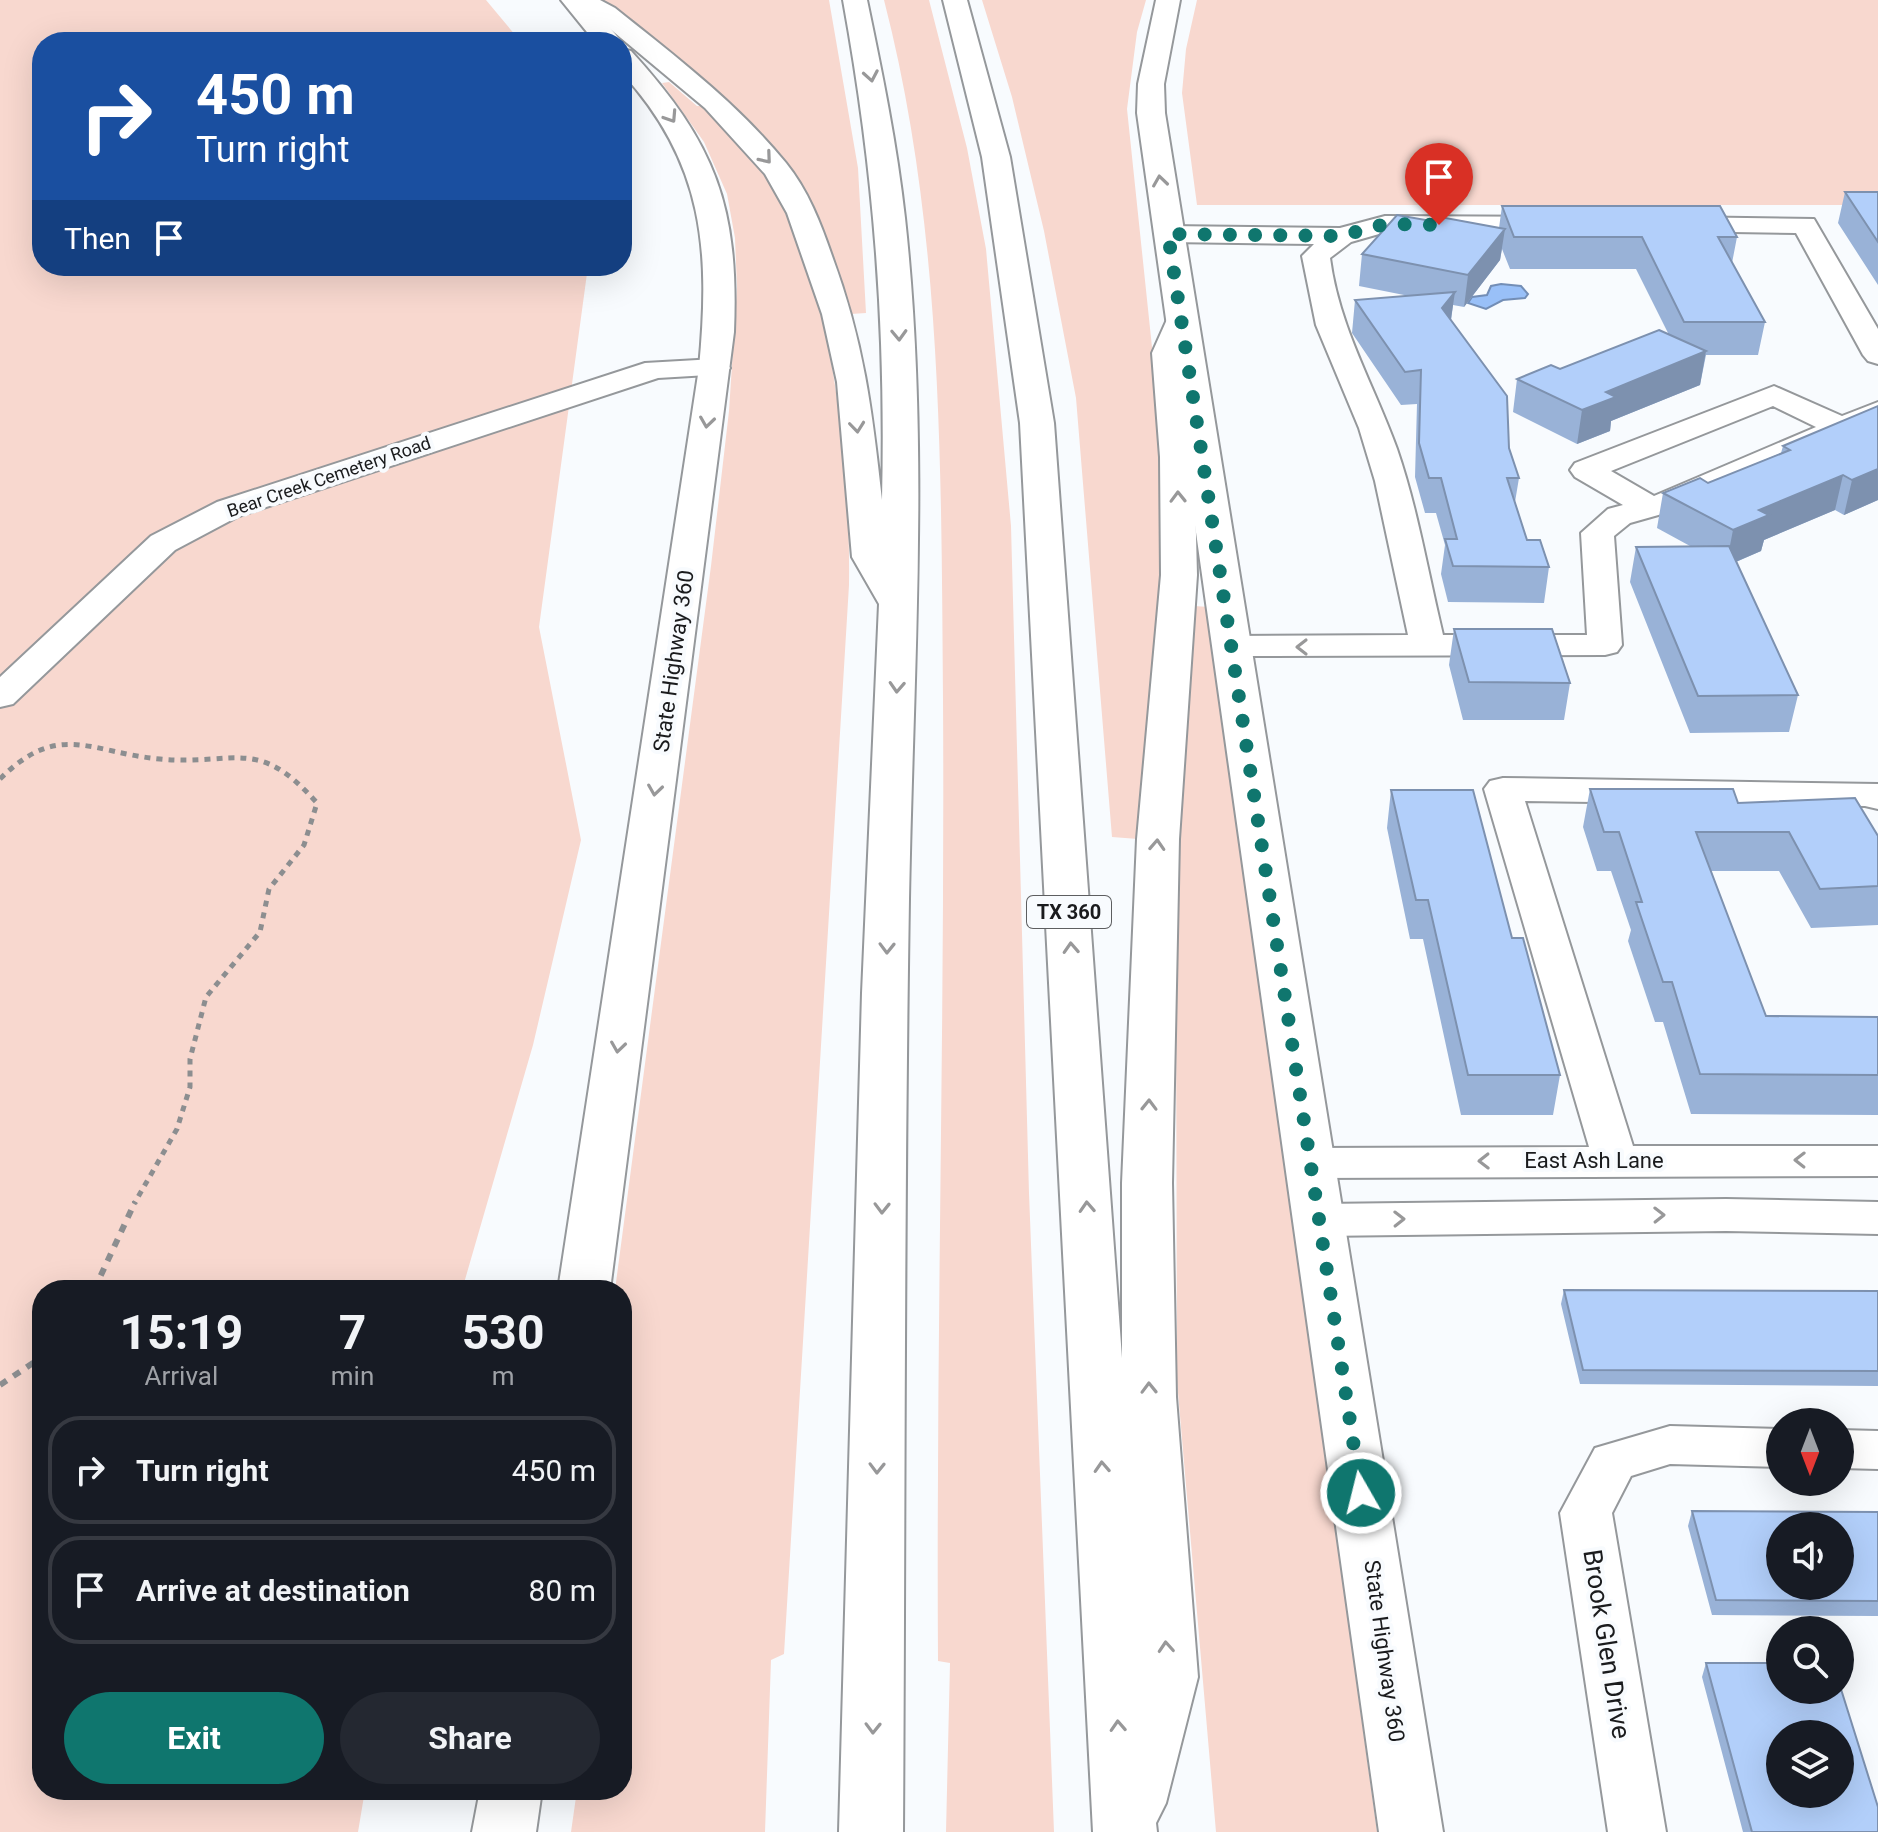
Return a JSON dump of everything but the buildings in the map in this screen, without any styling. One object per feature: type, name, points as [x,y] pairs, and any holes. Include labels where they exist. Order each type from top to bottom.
[{"type":"main road","points":[[573,0],[600,32]]},
{"type":"main road","points":[[581,0],[606,13],[629,32]]},
{"type":"main road","points":[[855,0],[878,116],[898,315],[903,425],[900,609],[888,870],[871,1832]]},
{"type":"main road","name":"TX 360","points":[[955,0],[983,97],[1011,228],[1037,423],[1126,1832]]},
{"type":"main road","name":"State Highway 360","points":[[1168,0],[1151,84],[1151,113],[1180,322],[1321,1220],[1411,1832]]},
{"type":"main road","points":[[632,34],[715,102],[777,170],[802,213],[838,314],[853,382],[870,557],[900,609]]},
{"type":"main road","name":"State Highway 360","points":[[585,1280],[715,368],[722,260],[713,206],[695,156],[668,111],[632,69]]},
{"type":"main road","points":[[1126,1832],[1168,1677],[1149,1397],[1147,1183],[1158,839],[1179,575],[1177,457],[1168,353],[1180,322]]},
{"type":"main road","points":[[504,1832],[509,1800]]},
{"type":"street","points":[[1168,234],[1341,236],[1385,224],[1586,225]]},
{"type":"street","points":[[1648,225],[1805,225],[1878,355]]},
{"type":"street","points":[[1341,236],[1316,256],[1329,329],[1373,426],[1386,467],[1428,646]]},
{"type":"street","name":"Bear Creek Cemetery Road","points":[[0,696],[163,543],[228,509],[655,369],[715,368]]},
{"type":"street","points":[[1649,507],[1586,470],[1774,395],[1841,427]]},
{"type":"street","points":[[1231,646],[1605,645],[1597,533],[1619,516],[1649,507],[1878,411]]},
{"type":"street","points":[[1615,1160],[1503,789],[1637,789],[1878,798]]},
{"type":"street","name":"East Ash Lane","points":[[1310,1163],[1878,1161]]},
{"type":"street","points":[[1321,1220],[1726,1215],[1878,1218]]},
{"type":"street","name":"Brook Glen Drive","points":[[1637,1832],[1586,1513],[1613,1462],[1670,1445],[1766,1448]]},
{"type":"street","points":[[1854,1449],[1878,1450]]},
{"type":"path","points":[[0,779],[34,753],[56,743],[76,742],[141,757],[247,754],[274,764],[307,789],[317,803],[304,845],[269,889],[260,932],[206,997],[190,1059],[190,1087],[177,1129],[136,1199],[99,1280]]},
{"type":"path","points":[[0,1385],[32,1364]]},
{"type":"shaded area","points":[[0,0],[486,0],[513,32],[32,32],[32,276],[587,276],[539,627],[581,840],[533,1045],[465,1280],[32,1280],[32,1800],[363,1800],[358,1832],[0,1832]]},
{"type":"shaded area","points":[[601,0],[829,0],[858,168],[866,313],[851,314],[809,200],[761,133]]},
{"type":"shaded area","points":[[884,0],[929,0],[967,148],[986,249],[1011,526],[1029,1193],[1054,1832],[946,1832],[950,1663],[938,1661],[943,819],[939,435],[935,347],[918,173]]},
{"type":"shaded area","points":[[982,0],[1146,0],[1137,32],[1127,109],[1167,490],[1157,648],[1138,839],[1112,837],[1076,398],[1044,231],[1012,97]]},
{"type":"shaded area","points":[[1197,0],[1878,0],[1878,205],[1197,205],[1182,93],[1186,49]]},
{"type":"shaded area","points":[[669,82],[697,106],[706,106],[730,132],[773,186],[805,246],[819,295],[838,404],[847,494],[849,585],[784,1654],[771,1660],[765,1832],[571,1832],[576,1800],[632,1800],[632,1280],[616,1280],[711,566],[729,411],[737,287],[735,238],[727,194],[704,142],[662,83]]},
{"type":"shaded area","points":[[1194,606],[1209,607],[1377,1832],[1216,1832],[1177,1381],[1176,985],[1181,756]]},
{"type":"water","points":[[1491,286],[1521,286],[1528,294],[1525,298],[1503,300],[1486,309],[1468,303],[1472,297],[1487,295]]},
{"type":"route","points":[[1361,1493],[1168,234],[1341,236],[1385,224],[1439,225]]}]
